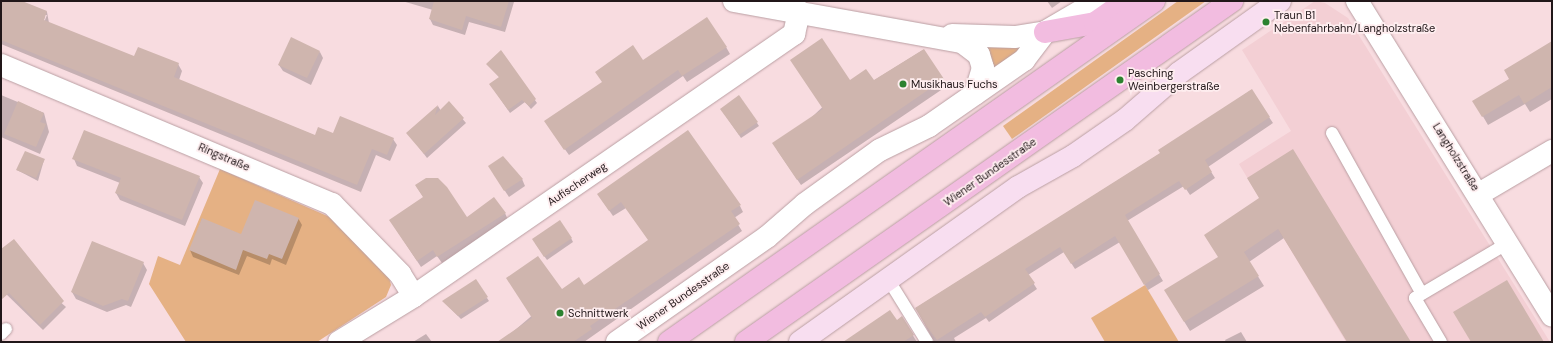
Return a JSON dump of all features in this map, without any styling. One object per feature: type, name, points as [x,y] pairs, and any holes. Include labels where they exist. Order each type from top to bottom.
[{"type":"main road","points":[[1045,32],[1095,23],[1126,1]]},
{"type":"main road","points":[[669,342],[1154,1]]},
{"type":"main road","name":"Wiener Bundesstraße","points":[[746,342],[1232,1]]},
{"type":"street","points":[[734,1],[937,35],[962,42],[979,55],[983,68],[975,94]]},
{"type":"street","name":"Wiener Bundesstraße","points":[[617,342],[767,237],[805,204],[880,150],[929,126],[1024,60],[1045,32],[1098,1]]},
{"type":"street","points":[[800,342],[1018,187],[1073,156],[1125,120],[1179,73],[1280,1]]},
{"type":"street","name":"Langholzstraße","points":[[1357,1],[1479,194],[1552,316]]},
{"type":"street","name":"Aufischerweg","points":[[339,342],[414,296],[794,34],[799,12]]},
{"type":"street","points":[[937,35],[1015,37],[1045,32]]},
{"type":"street","name":"Ringstraße","points":[[1,65],[332,204],[400,274],[414,296]]},
{"type":"street","points":[[1479,194],[1552,151]]},
{"type":"lane","points":[[1332,133],[1422,294]]},
{"type":"lane","points":[[1442,342],[1415,298],[1508,243]]},
{"type":"lane","points":[[888,279],[927,342]]},
{"type":"shaded area","points":[[1178,1],[1206,1],[1012,139],[1003,126]]},
{"type":"shaded area","points":[[1315,1],[1325,3],[1348,18],[1550,342],[1346,342],[1239,164],[1291,131],[1242,50]]},
{"type":"shaded area","points":[[984,42],[1020,47],[1019,54],[989,76]]},
{"type":"shaded area","points":[[220,169],[332,218],[389,277],[391,285],[386,297],[317,342],[186,342],[149,284],[158,256],[180,265]]},
{"type":"shaded area","points":[[1145,285],[1179,342],[1105,342],[1091,318]]},
{"type":"building","points":[[1,1],[22,1],[47,11],[44,20],[134,56],[138,47],[179,63],[174,77],[315,135],[318,127],[333,133],[340,116],[394,138],[387,155],[372,149],[357,185],[1,40]]},
{"type":"building","points":[[434,1],[509,1],[501,27],[466,16],[462,30],[429,19]]},
{"type":"building","points":[[707,17],[727,47],[682,76],[678,70],[564,150],[544,121],[602,82],[595,72],[633,45],[643,60]]},
{"type":"building","points":[[291,37],[320,51],[307,78],[278,65]]},
{"type":"building","points":[[822,38],[850,80],[866,69],[874,80],[924,49],[944,79],[797,180],[772,143],[823,109],[790,60]]},
{"type":"building","points":[[1552,41],[1552,87],[1524,104],[1519,95],[1482,117],[1472,101],[1509,79],[1504,70]]},
{"type":"building","points":[[501,50],[536,99],[529,106],[522,100],[508,110],[489,84],[499,77],[486,64]]},
{"type":"building","points":[[1252,89],[1270,117],[1205,160],[1212,172],[1185,190],[1179,181],[1125,215],[1160,274],[1144,285],[1115,236],[1071,264],[1060,247],[1025,269],[1035,283],[985,317],[981,312],[937,340],[926,326],[915,308],[1160,153],[1158,150]]},
{"type":"building","points":[[739,95],[758,122],[739,135],[720,109]]},
{"type":"building","points":[[18,101],[44,113],[40,122],[46,124],[36,147],[4,134]]},
{"type":"building","points":[[449,101],[464,118],[424,154],[406,133],[438,105],[435,115]]},
{"type":"building","points":[[84,130],[200,176],[182,220],[115,193],[121,178],[72,159]]},
{"type":"building","points":[[688,130],[741,205],[731,211],[740,224],[590,326],[592,329],[573,342],[497,342],[532,318],[506,278],[538,256],[562,289],[579,277],[584,285],[648,240],[621,202],[609,211],[597,194]]},
{"type":"building","points":[[1293,149],[1411,342],[1347,342],[1278,229],[1244,252],[1259,276],[1184,322],[1164,290],[1218,257],[1204,235],[1259,198],[1247,178]]},
{"type":"building","points":[[25,151],[45,159],[36,178],[16,170]]},
{"type":"building","points":[[503,156],[523,179],[504,191],[488,166]]},
{"type":"building","points":[[426,178],[438,178],[447,187],[467,217],[494,197],[506,213],[437,257],[433,250],[417,261],[389,220],[423,197],[415,185]]},
{"type":"building","points":[[255,200],[299,218],[282,259],[269,254],[267,259],[243,250],[236,270],[189,250],[202,218],[241,234]]},
{"type":"building","points":[[560,220],[572,238],[544,257],[532,239]]},
{"type":"building","points":[[14,239],[64,301],[40,325],[9,293],[1,300],[1,249]]},
{"type":"building","points":[[92,241],[144,262],[128,301],[122,299],[103,306],[71,292]]},
{"type":"building","points":[[476,279],[488,297],[458,316],[442,301]]},
{"type":"building","points":[[1507,280],[1544,342],[1471,342],[1453,312]]},
{"type":"building","points":[[890,310],[897,320],[902,316],[914,335],[903,342],[843,342]]},
{"type":"place","name":"Traun B1 Nebenfahrbahn/Langholzstraße","points":[[1266,22]]},
{"type":"place","name":"Pasching Weinbergerstraße","points":[[1120,80]]},
{"type":"place","name":"Musikhaus Fuchs","points":[[903,84]]},
{"type":"place","name":"Schnittwerk","points":[[560,313]]}]
